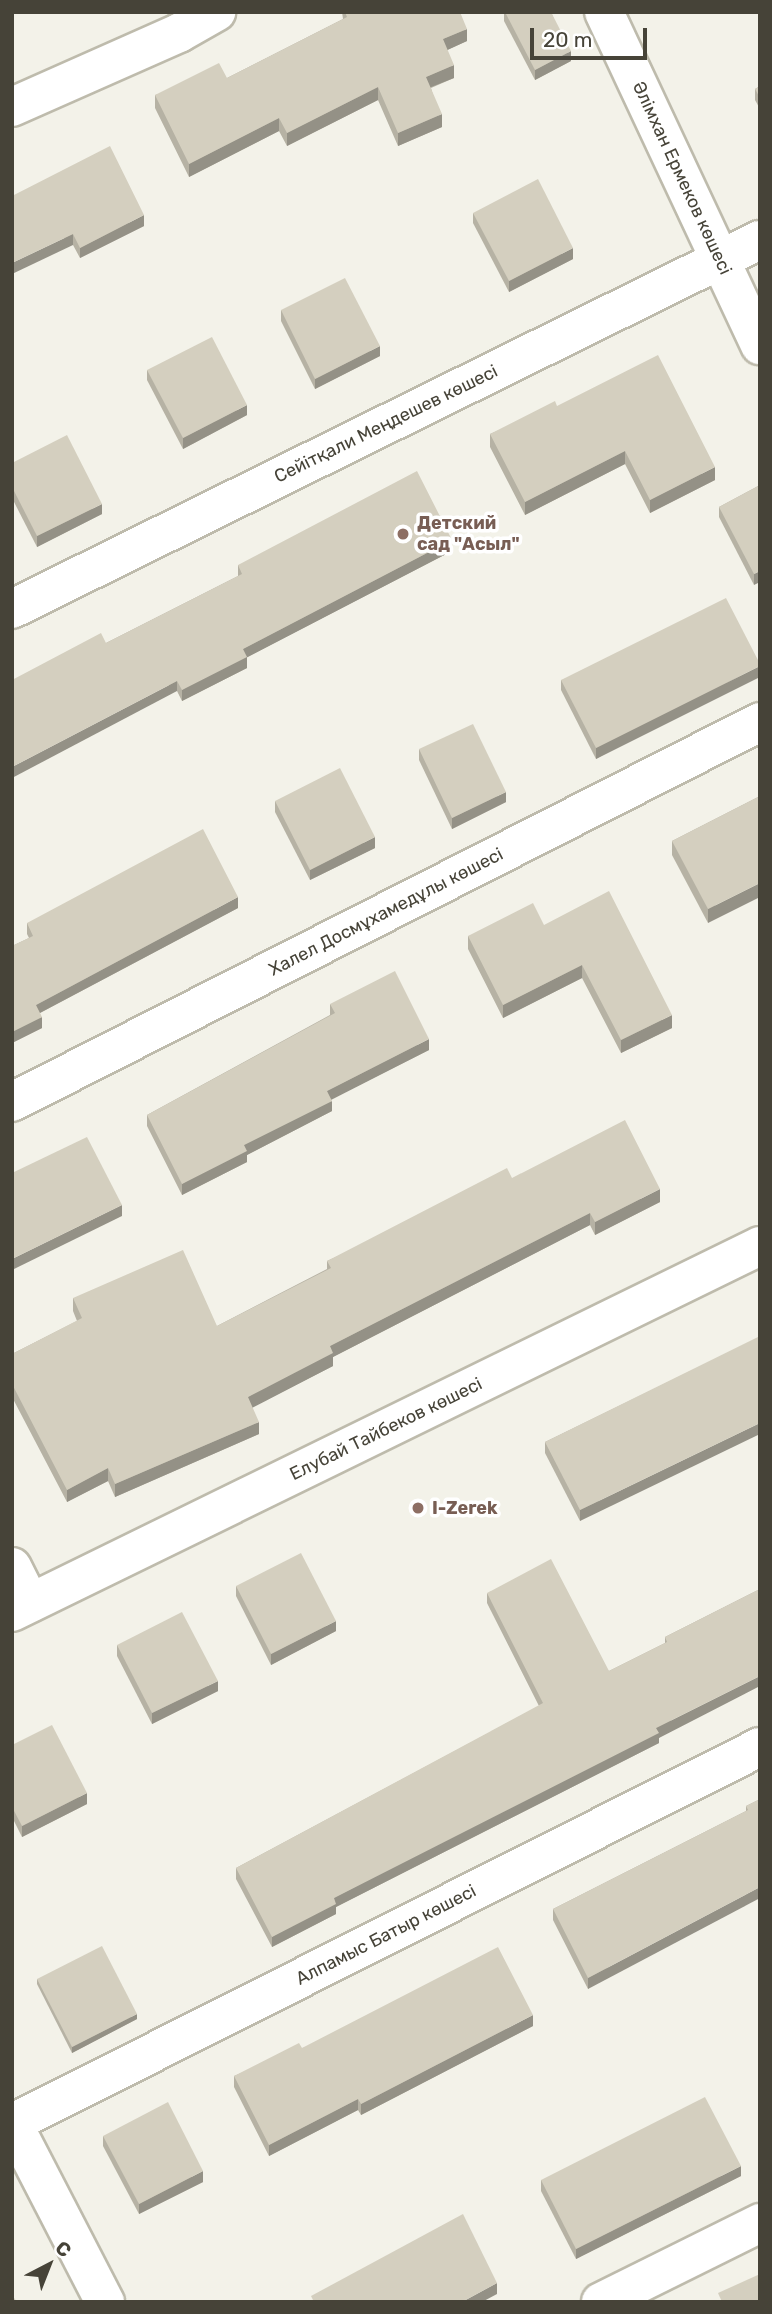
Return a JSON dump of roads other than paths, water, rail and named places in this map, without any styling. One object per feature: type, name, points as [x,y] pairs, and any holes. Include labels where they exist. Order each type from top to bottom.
[{"type":"street","points":[[12,107],[174,23],[216,12]]},
{"type":"street","name":"Әлімхан Ермеков көшесі","points":[[604,12],[760,345]]},
{"type":"street","name":"Сейітқали Меңдешев көшесі","points":[[12,609],[760,240]]},
{"type":"street","name":"Халел Досмұхамедұлы көшесі","points":[[12,1102],[760,722]]},
{"type":"street","name":"Елубай Тайбеков көшесі","points":[[21,1608],[760,1246]]},
{"type":"street","points":[[12,1567],[21,1608]]},
{"type":"street","name":"Алпамыс Батыр көшесі","points":[[13,2122],[760,1747]]},
{"type":"street","points":[[13,2122],[105,2302]]},
{"type":"street","points":[[601,2302],[760,2223]]},
{"type":"place","name":"Детский сад \"Асыл\"","points":[[403,534]]},
{"type":"place","name":"I-Zerek","points":[[418,1508]]}]
